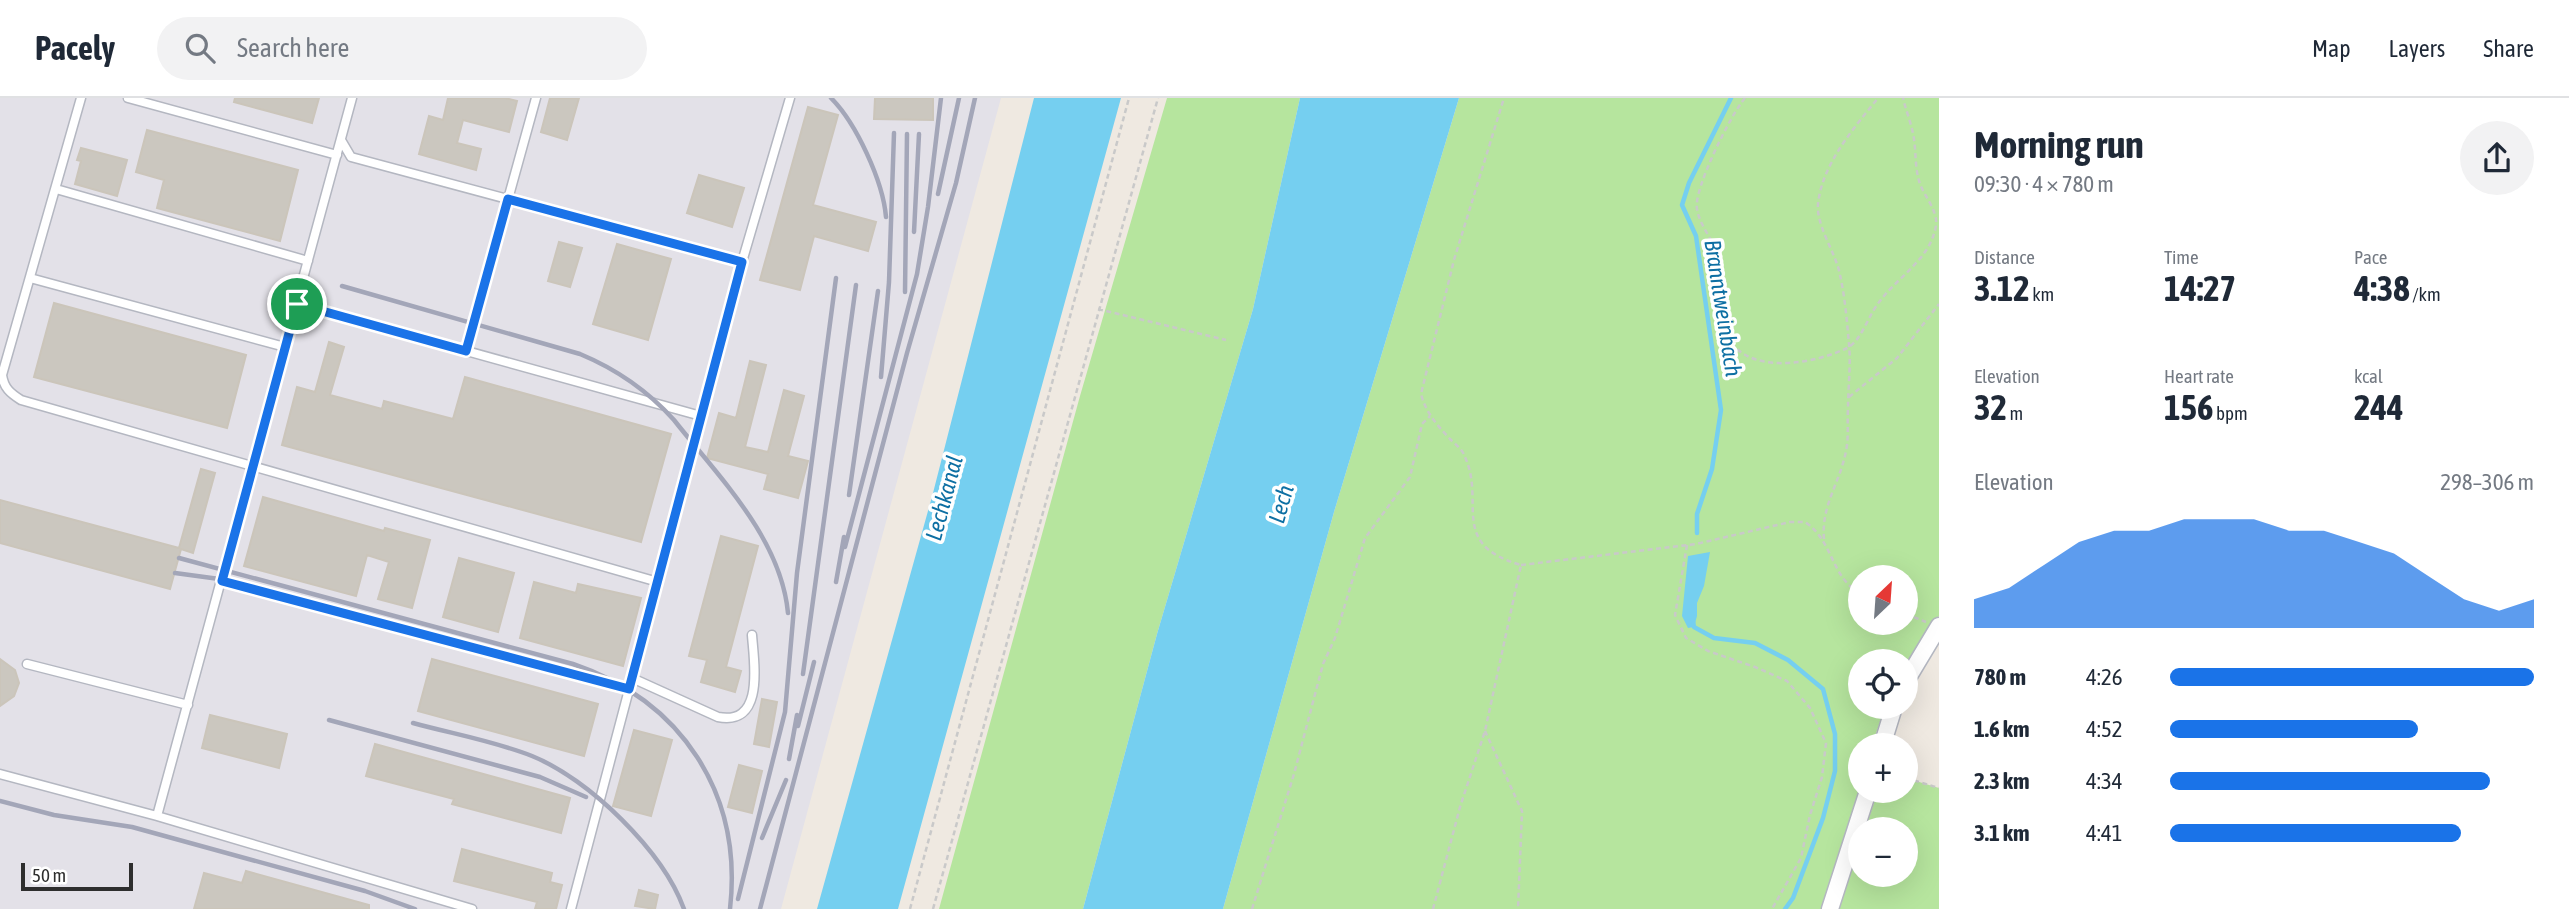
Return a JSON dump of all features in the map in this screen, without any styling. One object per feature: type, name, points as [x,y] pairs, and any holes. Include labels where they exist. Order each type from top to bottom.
[{"type":"street","points":[[1918,661],[1939,627]]},
{"type":"street","points":[[1830,909],[1864,803]]},
{"type":"lane","points":[[81,98],[2,375],[7,390],[12,395],[21,400],[252,467],[658,582]]},
{"type":"lane","points":[[128,98],[337,155]]},
{"type":"lane","points":[[157,816],[352,98]]},
{"type":"lane","points":[[466,351],[536,98]]},
{"type":"lane","points":[[571,909],[742,262],[790,98]]},
{"type":"lane","points":[[341,140],[351,157],[742,262]]},
{"type":"lane","points":[[55,189],[308,261]]},
{"type":"lane","points":[[30,278],[285,347]]},
{"type":"lane","points":[[297,304],[701,416]]},
{"type":"lane","points":[[222,581],[629,689]]},
{"type":"lane","points":[[632,678],[718,717],[737,717],[752,698],[756,683],[752,635]]},
{"type":"lane","points":[[27,664],[188,705]]},
{"type":"lane","points":[[0,774],[157,816],[472,909]]},
{"type":"path","points":[[910,909],[1129,98]]},
{"type":"path","points":[[933,909],[1158,98]]},
{"type":"path","points":[[1504,98],[1454,260],[1421,394],[1425,410],[1464,454],[1471,479],[1474,527],[1487,548],[1504,560],[1521,565],[1687,545],[1790,522],[1805,522],[1824,538]]},
{"type":"path","points":[[1745,98],[1711,161],[1700,189],[1696,209],[1717,249],[1722,267],[1723,321],[1731,343],[1748,358],[1776,364],[1803,362],[1850,347],[1878,303],[1922,258],[1932,240],[1937,222],[1920,184],[1914,159],[1914,139],[1903,98]]},
{"type":"path","points":[[1848,586],[1835,566],[1824,538],[1822,520],[1846,452],[1849,429],[1850,347],[1840,276],[1833,249],[1821,225],[1818,205],[1824,181],[1837,154],[1850,131],[1878,98]]},
{"type":"path","points":[[1849,397],[1897,358],[1939,304]]},
{"type":"path","points":[[1098,309],[1226,340]]},
{"type":"path","points":[[1252,909],[1294,774],[1322,664],[1335,638],[1365,538],[1410,477],[1422,424],[1430,416]]},
{"type":"path","points":[[1687,545],[1675,615],[1686,638],[1708,651],[1787,681],[1810,708],[1826,743],[1822,777],[1801,858],[1772,909]]},
{"type":"path","points":[[1433,909],[1460,807],[1485,731],[1521,565]]},
{"type":"path","points":[[1918,619],[1939,627]]},
{"type":"path","points":[[1485,731],[1522,811],[1518,909]]},
{"type":"path","points":[[1918,782],[1939,788]]},
{"type":"shaded area","points":[[0,98],[1001,98],[781,909],[0,909]]},
{"type":"green space","points":[[1167,98],[1300,98],[1253,309],[1157,634],[1083,909],[939,909],[1080,396]]},
{"type":"green space","points":[[1459,98],[1939,98],[1939,616],[1916,649],[1848,649],[1848,719],[1881,719],[1876,733],[1848,733],[1848,803],[1855,803],[1851,817],[1848,817],[1848,828],[1825,909],[1223,909],[1334,512]]},
{"type":"green space","points":[[1918,782],[1939,788],[1939,909],[1838,909],[1848,879],[1848,887],[1918,887],[1918,817],[1869,817],[1874,803],[1918,803]]},
{"type":"water","name":"Lechkanal","points":[[1034,98],[1121,98],[898,909],[817,909],[933,493]]},
{"type":"water","name":"Lech","points":[[1300,98],[1459,98],[1334,512],[1223,909],[1083,909],[1157,634],[1253,309]]},
{"type":"water","points":[[1710,552],[1694,627],[1688,628],[1682,616],[1688,556]]},
{"type":"building","points":[[235,98],[319,98],[312,123],[234,102]]},
{"type":"building","points":[[448,98],[505,98],[517,101],[509,132],[463,120],[457,143],[481,149],[476,170],[419,154],[429,116],[443,120]]},
{"type":"building","points":[[550,98],[579,98],[567,140],[541,132]]},
{"type":"building","points":[[875,98],[933,98],[933,120],[874,119]]},
{"type":"building","points":[[808,107],[838,115],[813,205],[876,222],[868,251],[814,236],[800,290],[760,280]]},
{"type":"building","points":[[147,130],[298,170],[280,241],[157,208],[164,180],[136,172]]},
{"type":"building","points":[[81,148],[127,160],[117,196],[75,184],[81,161],[77,160]]},
{"type":"building","points":[[699,175],[744,188],[732,227],[687,213]]},
{"type":"building","points":[[559,242],[582,248],[570,287],[548,281]]},
{"type":"building","points":[[617,244],[671,259],[648,340],[593,324]]},
{"type":"building","points":[[54,303],[246,355],[227,428],[34,377]]},
{"type":"building","points":[[329,342],[344,347],[330,395],[382,409],[384,401],[453,419],[465,377],[671,434],[641,542],[282,445],[297,387],[315,392]]},
{"type":"building","points":[[750,361],[766,365],[745,447],[768,452],[784,390],[804,396],[788,456],[808,461],[798,498],[764,489],[768,474],[707,458],[719,413],[736,418]]},
{"type":"building","points":[[201,469],[215,473],[193,553],[181,549],[170,589],[0,543],[0,500],[179,548]]},
{"type":"building","points":[[263,497],[384,531],[385,528],[430,540],[412,608],[378,599],[389,562],[367,555],[356,596],[244,566]]},
{"type":"building","points":[[721,536],[758,546],[726,667],[741,671],[735,692],[701,682],[707,660],[689,656]]},
{"type":"building","points":[[459,558],[514,573],[498,632],[443,617]]},
{"type":"building","points":[[534,582],[576,593],[578,584],[641,598],[623,666],[520,638]]},
{"type":"building","points":[[0,659],[15,670],[19,683],[14,696],[0,706]]},
{"type":"building","points":[[432,659],[598,704],[584,756],[418,711]]},
{"type":"building","points":[[762,699],[777,702],[769,747],[754,744]]},
{"type":"building","points":[[210,715],[287,734],[279,768],[202,748]]},
{"type":"building","points":[[634,730],[672,740],[651,816],[613,806]]},
{"type":"building","points":[[375,744],[570,798],[561,833],[452,804],[454,799],[366,776]]},
{"type":"building","points":[[739,765],[762,771],[752,813],[728,807]]},
{"type":"building","points":[[462,849],[552,873],[550,882],[562,885],[556,909],[535,909],[537,902],[454,881]]},
{"type":"building","points":[[246,871],[369,905],[369,909],[194,909],[204,873],[242,883]]},
{"type":"building","points":[[639,890],[658,895],[655,909],[635,906]]},
{"type":"waterway","name":"Branntweinbach","points":[[1697,533],[1697,514],[1712,469],[1721,410],[1696,236],[1682,205],[1689,183],[1731,98]]},
{"type":"waterway","name":"Branntweinbach","points":[[1693,621],[1694,627],[1714,638],[1755,643],[1788,660],[1823,689],[1835,734],[1835,771],[1823,818],[1793,898],[1785,909]]},
{"type":"railway","points":[[831,98],[850,122],[867,153],[880,187],[886,217]]},
{"type":"railway","points":[[845,547],[917,274],[941,98]]},
{"type":"railway","points":[[938,194],[959,98]]},
{"type":"railway","points":[[760,909],[907,353],[956,183],[975,98]]},
{"type":"railway","points":[[881,377],[889,282],[894,133]]},
{"type":"railway","points":[[905,292],[907,134]]},
{"type":"railway","points":[[914,232],[919,134]]},
{"type":"railway","points":[[738,899],[785,712],[797,573],[836,278]]},
{"type":"railway","points":[[803,674],[856,285]]},
{"type":"railway","points":[[342,286],[580,354],[631,382],[674,420],[745,509],[773,559],[783,585],[788,613]]},
{"type":"railway","points":[[849,495],[878,291]]},
{"type":"railway","points":[[836,582],[844,537]]},
{"type":"railway","points":[[179,558],[573,664],[612,680],[645,702],[674,727],[697,757],[715,791],[726,827],[731,867],[730,909]]},
{"type":"railway","points":[[175,573],[234,581]]},
{"type":"railway","points":[[798,726],[814,662]]},
{"type":"railway","points":[[789,759],[797,715]]},
{"type":"railway","points":[[329,720],[540,777],[586,797]]},
{"type":"railway","points":[[413,723],[518,751],[577,781],[622,819],[642,841],[674,887],[684,909]]},
{"type":"railway","points":[[762,838],[786,780]]},
{"type":"railway","points":[[0,801],[54,815],[132,827],[365,891],[415,909]]},
{"type":"route","points":[[508,199],[742,262],[629,689],[222,581],[297,304],[466,351],[508,199]]}]
